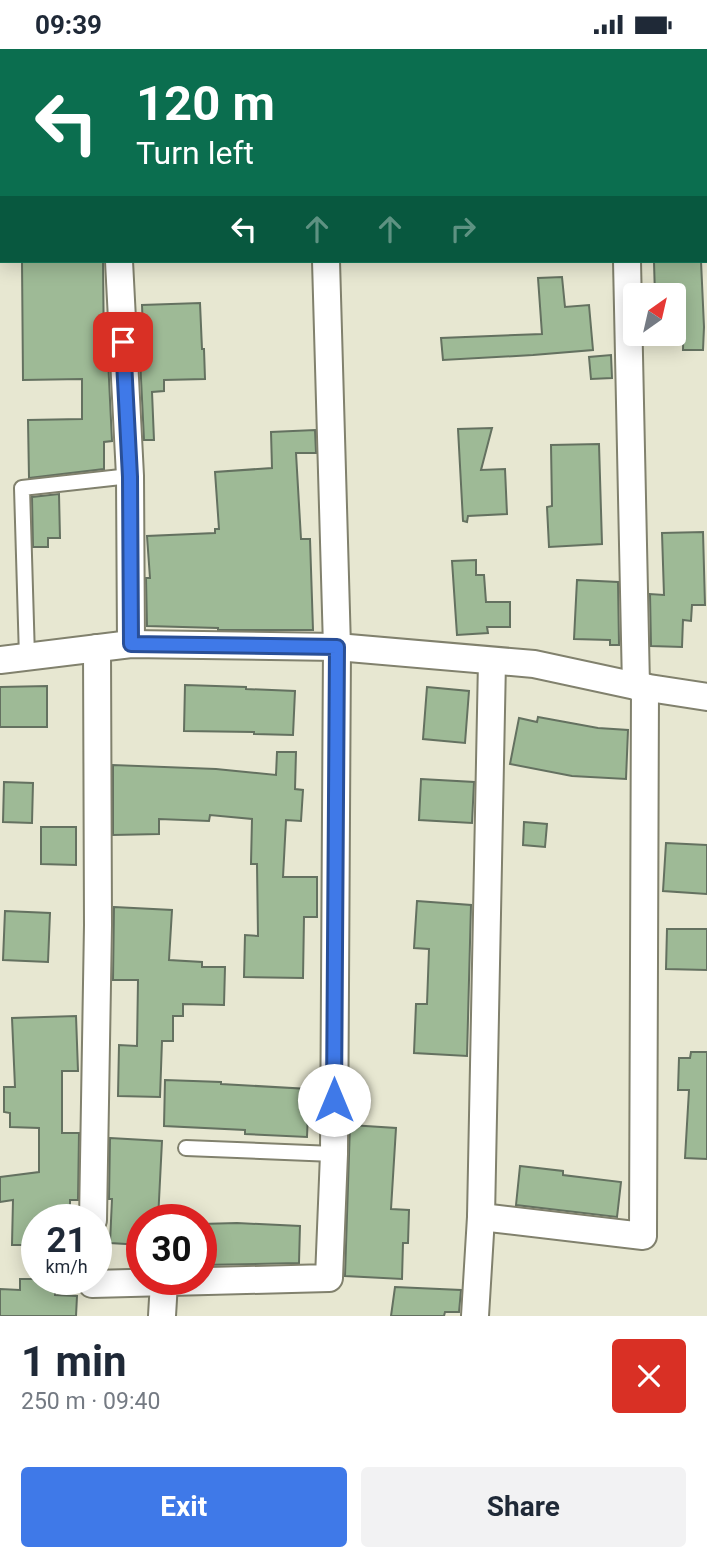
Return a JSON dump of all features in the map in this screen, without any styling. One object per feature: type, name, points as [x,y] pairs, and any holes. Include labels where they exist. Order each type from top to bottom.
[{"type":"street","points":[[119,263],[130,477],[131,644]]},
{"type":"street","points":[[217,1281],[329,1278],[334,1154],[337,647],[326,263]]},
{"type":"street","points":[[481,1217],[643,1236],[640,686],[627,263]]},
{"type":"street","points":[[0,660],[131,644],[337,647],[534,664],[707,697]]},
{"type":"street","points":[[93,1204],[98,925],[97,648]]},
{"type":"street","points":[[475,1316],[481,1217],[492,661]]},
{"type":"street","points":[[162,1316],[163,1295]]},
{"type":"lane","points":[[27,657],[22,488],[130,477]]},
{"type":"lane","points":[[186,1148],[334,1154]]},
{"type":"building","points":[[22,263],[103,263],[104,359],[108,359],[112,441],[104,442],[104,469],[29,478],[28,420],[82,419],[82,379],[23,380]]},
{"type":"building","points":[[654,263],[701,263],[703,350],[683,350],[686,347],[686,283],[655,283]]},
{"type":"building","points":[[562,277],[565,307],[589,305],[593,350],[443,360],[441,338],[542,334],[538,278]]},
{"type":"building","points":[[200,303],[205,379],[164,380],[164,391],[152,392],[154,440],[144,440],[140,358],[144,358],[142,305]]},
{"type":"building","points":[[611,355],[612,378],[591,379],[589,357]]},
{"type":"building","points":[[492,428],[481,470],[505,469],[507,514],[468,516],[467,522],[463,521],[458,429]]},
{"type":"building","points":[[315,430],[316,453],[296,453],[301,539],[310,539],[313,630],[218,630],[147,626],[146,578],[150,578],[147,536],[215,533],[215,529],[219,529],[215,472],[272,468],[271,432]]},
{"type":"building","points":[[599,444],[602,544],[549,547],[547,507],[552,506],[551,445]]},
{"type":"building","points":[[59,494],[60,538],[48,538],[48,547],[33,547],[32,497]]},
{"type":"building","points":[[703,532],[705,605],[692,605],[691,621],[683,620],[682,647],[651,646],[650,594],[664,595],[662,533]]},
{"type":"building","points":[[476,560],[476,575],[484,575],[486,602],[510,602],[510,627],[487,627],[488,633],[457,635],[452,561]]},
{"type":"building","points":[[577,580],[618,582],[619,645],[610,645],[610,640],[574,639]]},
{"type":"building","points":[[185,685],[295,691],[293,735],[184,731]]},
{"type":"building","points":[[47,686],[47,727],[0,727],[0,687]]},
{"type":"building","points":[[427,687],[469,691],[465,743],[423,739]]},
{"type":"building","points":[[538,717],[598,728],[628,730],[626,779],[572,776],[510,764],[519,718],[537,722]]},
{"type":"building","points":[[277,752],[296,752],[295,789],[303,790],[301,821],[286,820],[283,877],[317,877],[317,917],[304,917],[303,978],[244,977],[245,935],[258,936],[257,864],[251,864],[252,819],[210,815],[209,821],[159,819],[159,834],[113,835],[113,765],[216,769],[276,775]]},
{"type":"building","points":[[421,779],[474,782],[472,823],[419,820]]},
{"type":"building","points":[[4,782],[33,783],[32,823],[3,822]]},
{"type":"building","points":[[524,822],[547,824],[545,847],[523,845]]},
{"type":"building","points":[[41,827],[76,827],[76,865],[41,864]]},
{"type":"building","points":[[666,843],[707,845],[707,894],[663,891]]},
{"type":"building","points":[[417,901],[471,905],[467,1056],[414,1053],[416,1004],[427,1004],[429,949],[414,948]]},
{"type":"building","points":[[114,907],[172,910],[169,960],[202,962],[202,967],[225,967],[224,1005],[183,1004],[183,1016],[173,1016],[173,1041],[162,1041],[160,1097],[118,1096],[119,1045],[137,1046],[138,980],[113,980]]},
{"type":"building","points":[[5,911],[50,913],[48,962],[3,960]]},
{"type":"building","points":[[667,929],[707,929],[707,970],[666,969]]},
{"type":"building","points":[[76,1016],[78,1071],[62,1071],[62,1133],[79,1133],[78,1200],[70,1200],[70,1204],[21,1204],[21,1245],[12,1245],[13,1200],[0,1202],[0,1177],[39,1172],[39,1128],[10,1127],[10,1113],[4,1112],[4,1087],[15,1087],[12,1018]]},
{"type":"building","points":[[691,1052],[707,1052],[707,1159],[685,1158],[689,1090],[678,1090],[679,1058],[690,1058]]},
{"type":"building","points":[[165,1080],[309,1089],[307,1137],[245,1134],[245,1130],[164,1126]]},
{"type":"building","points":[[350,1125],[396,1128],[391,1209],[409,1210],[408,1243],[403,1243],[402,1279],[345,1276]]},
{"type":"building","points":[[110,1138],[162,1141],[159,1204],[126,1204],[126,1244],[112,1243],[112,1199],[109,1199]]},
{"type":"building","points":[[520,1166],[563,1171],[563,1175],[621,1182],[617,1217],[516,1205]]},
{"type":"building","points":[[217,1224],[300,1226],[299,1263],[217,1265]]},
{"type":"building","points":[[21,1279],[21,1295],[77,1296],[76,1316],[0,1316],[0,1289],[20,1290]]},
{"type":"building","points":[[395,1287],[461,1290],[459,1312],[445,1312],[444,1316],[391,1316]]},
{"type":"route","points":[[123,342],[130,477],[131,644],[337,647],[334,1100]]}]
